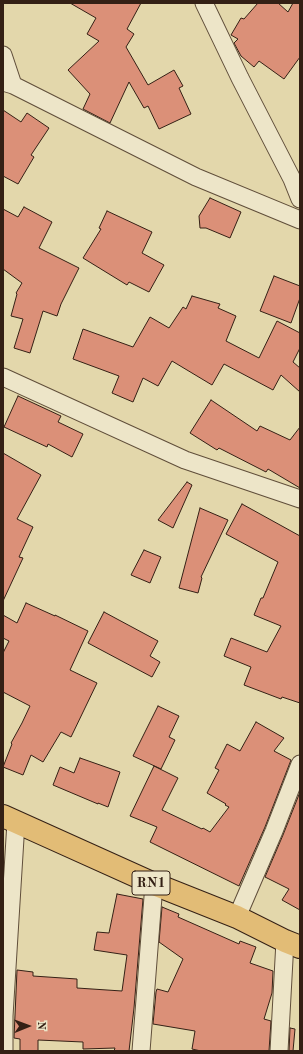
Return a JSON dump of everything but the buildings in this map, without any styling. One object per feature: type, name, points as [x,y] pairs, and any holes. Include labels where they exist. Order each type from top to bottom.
[{"type":"highway","name":"RN1","points":[[10,819],[154,884],[237,917],[292,944]]},
{"type":"street","points":[[204,3],[240,78],[292,179],[300,198]]},
{"type":"street","points":[[3,55],[8,84],[196,177],[300,220]]},
{"type":"street","points":[[3,377],[185,460],[300,499]]},
{"type":"street","points":[[237,917],[274,831],[300,764]]},
{"type":"street","points":[[4,1051],[10,819]]},
{"type":"street","points":[[141,1051],[154,884]]},
{"type":"street","points":[[279,1051],[292,944]]}]
